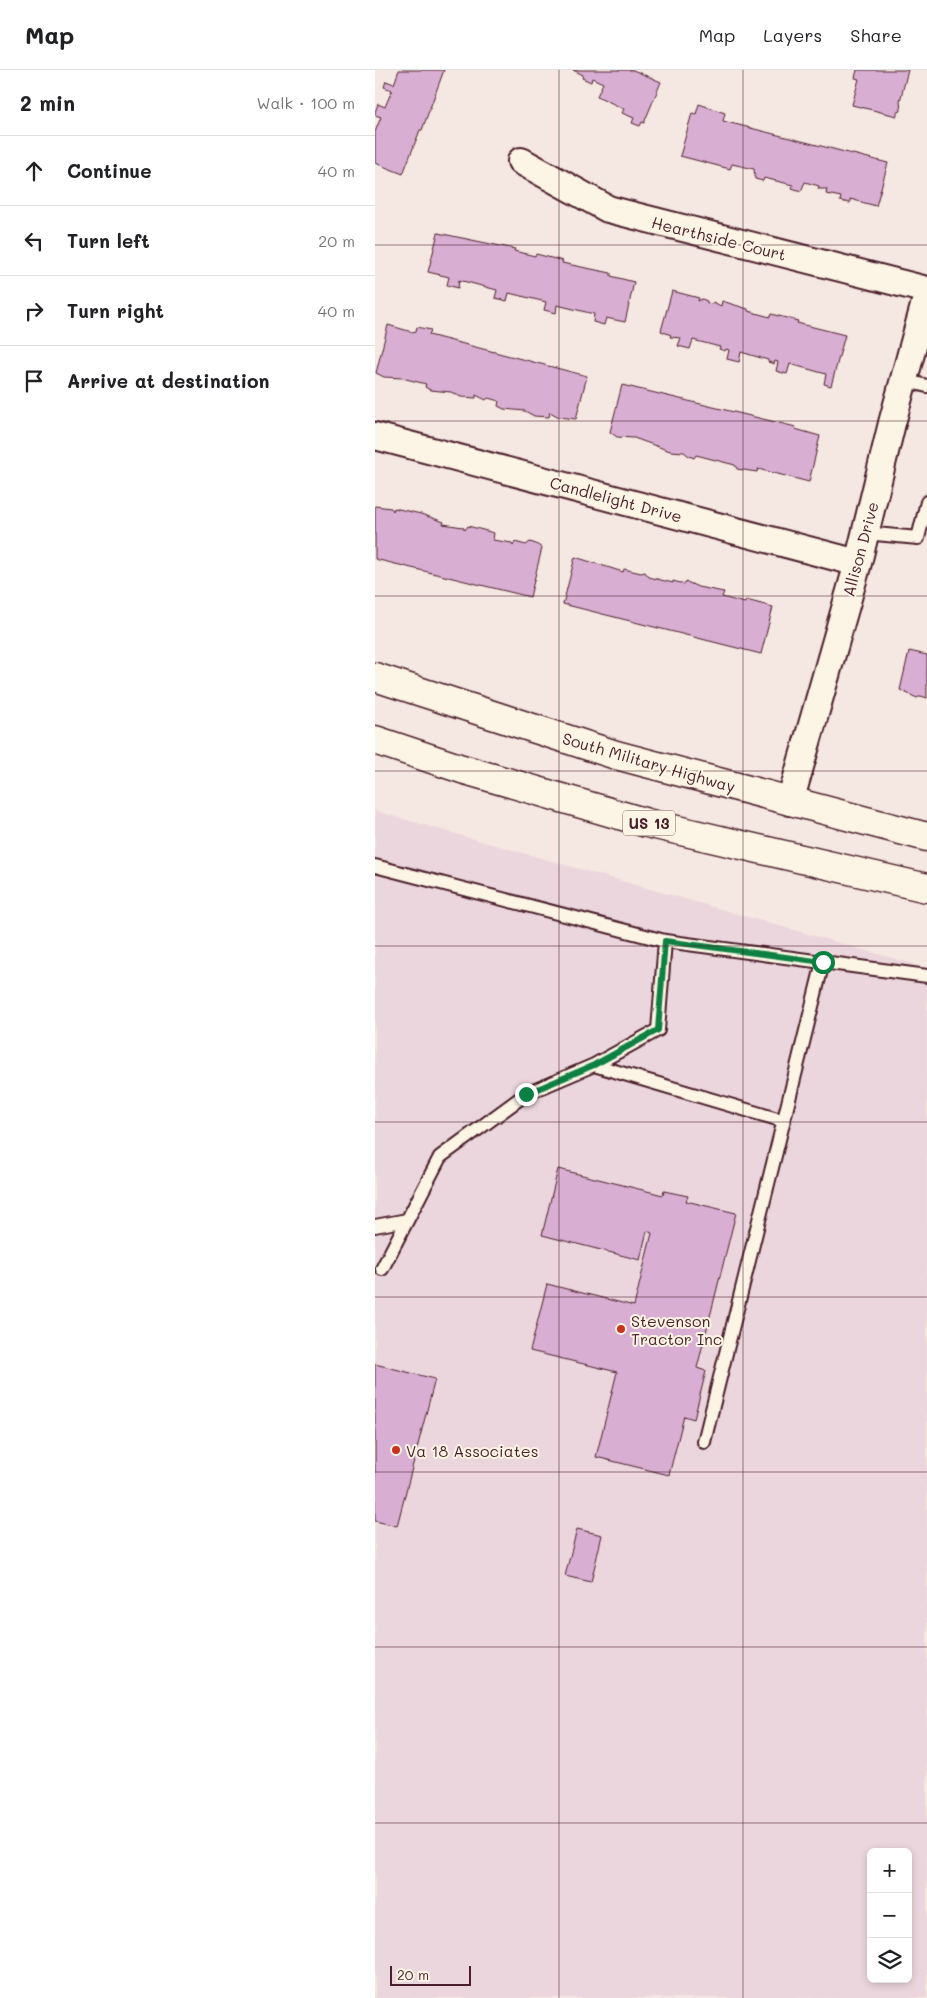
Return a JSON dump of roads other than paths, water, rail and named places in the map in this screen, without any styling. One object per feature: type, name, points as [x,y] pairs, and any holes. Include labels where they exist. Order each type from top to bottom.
[{"type":"main road","name":"South Military Highway","points":[[375,677],[616,755],[927,837]]},
{"type":"main road","name":"US 13","points":[[375,740],[462,769],[647,822],[927,888]]},
{"type":"street","name":"Hearthside Court","points":[[521,161],[608,209],[927,290]]},
{"type":"street","name":"Allison Drive","points":[[790,802],[865,533],[915,383],[927,295]]},
{"type":"street","name":"Candlelight Drive","points":[[375,436],[857,563]]},
{"type":"lane","points":[[865,533],[918,538],[927,502]]},
{"type":"lane","points":[[375,866],[665,941],[927,976]]},
{"type":"lane","points":[[381,1269],[440,1158],[526,1094],[594,1065],[658,1030],[665,941]]},
{"type":"lane","points":[[704,1442],[823,962]]},
{"type":"lane","points":[[594,1065],[784,1121]]},
{"type":"lane","points":[[375,1226],[407,1220]]},
{"type":"place","name":"Stevenson Tractor Inc","points":[[621,1329]]},
{"type":"place","name":"Va 18 Associates","points":[[396,1450]]}]
